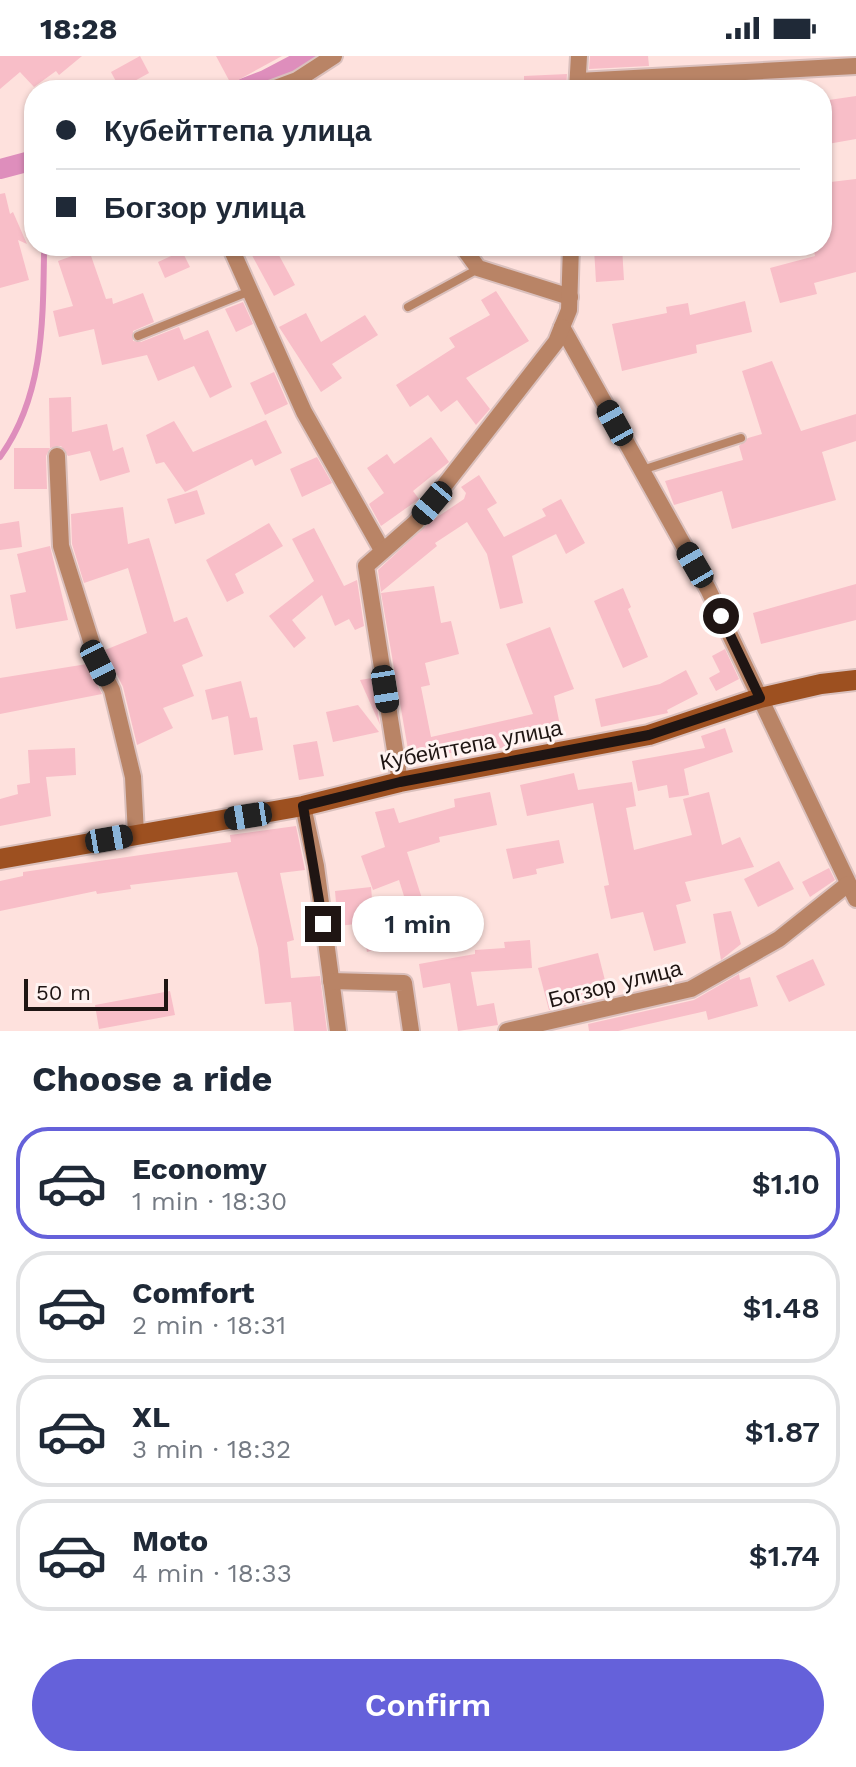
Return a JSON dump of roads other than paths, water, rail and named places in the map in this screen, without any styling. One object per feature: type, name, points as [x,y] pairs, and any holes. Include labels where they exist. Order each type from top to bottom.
[{"type":"street","points":[[306,80],[334,56]]},
{"type":"street","points":[[578,80],[579,56]]},
{"type":"street","points":[[651,80],[856,66]]},
{"type":"street","points":[[234,256],[304,412],[382,550]]},
{"type":"street","points":[[469,256],[478,268],[570,297]]},
{"type":"street","points":[[400,782],[366,566],[416,522],[556,342],[569,310],[571,256]]},
{"type":"street","points":[[562,327],[708,589],[852,891]]},
{"type":"street","points":[[57,456],[61,546],[98,663],[112,690],[133,777],[136,834]]},
{"type":"street","name":"Кубейттепа улица","points":[[0,859],[303,806],[400,782],[649,735],[760,698],[821,684],[856,680]]},
{"type":"street","points":[[303,806],[338,1031]]},
{"type":"street","name":"Богзор улица","points":[[507,1031],[691,989],[779,939],[852,891]]},
{"type":"street","points":[[331,981],[404,983],[411,1031]]},
{"type":"lane","points":[[408,307],[478,268]]},
{"type":"lane","points":[[138,336],[250,291]]},
{"type":"lane","points":[[642,470],[741,438]]},
{"type":"waterway","points":[[265,80],[311,56]]},
{"type":"waterway","points":[[0,169],[24,163]]},
{"type":"waterway","points":[[0,457],[14,434],[33,385],[41,333],[44,256]]}]
